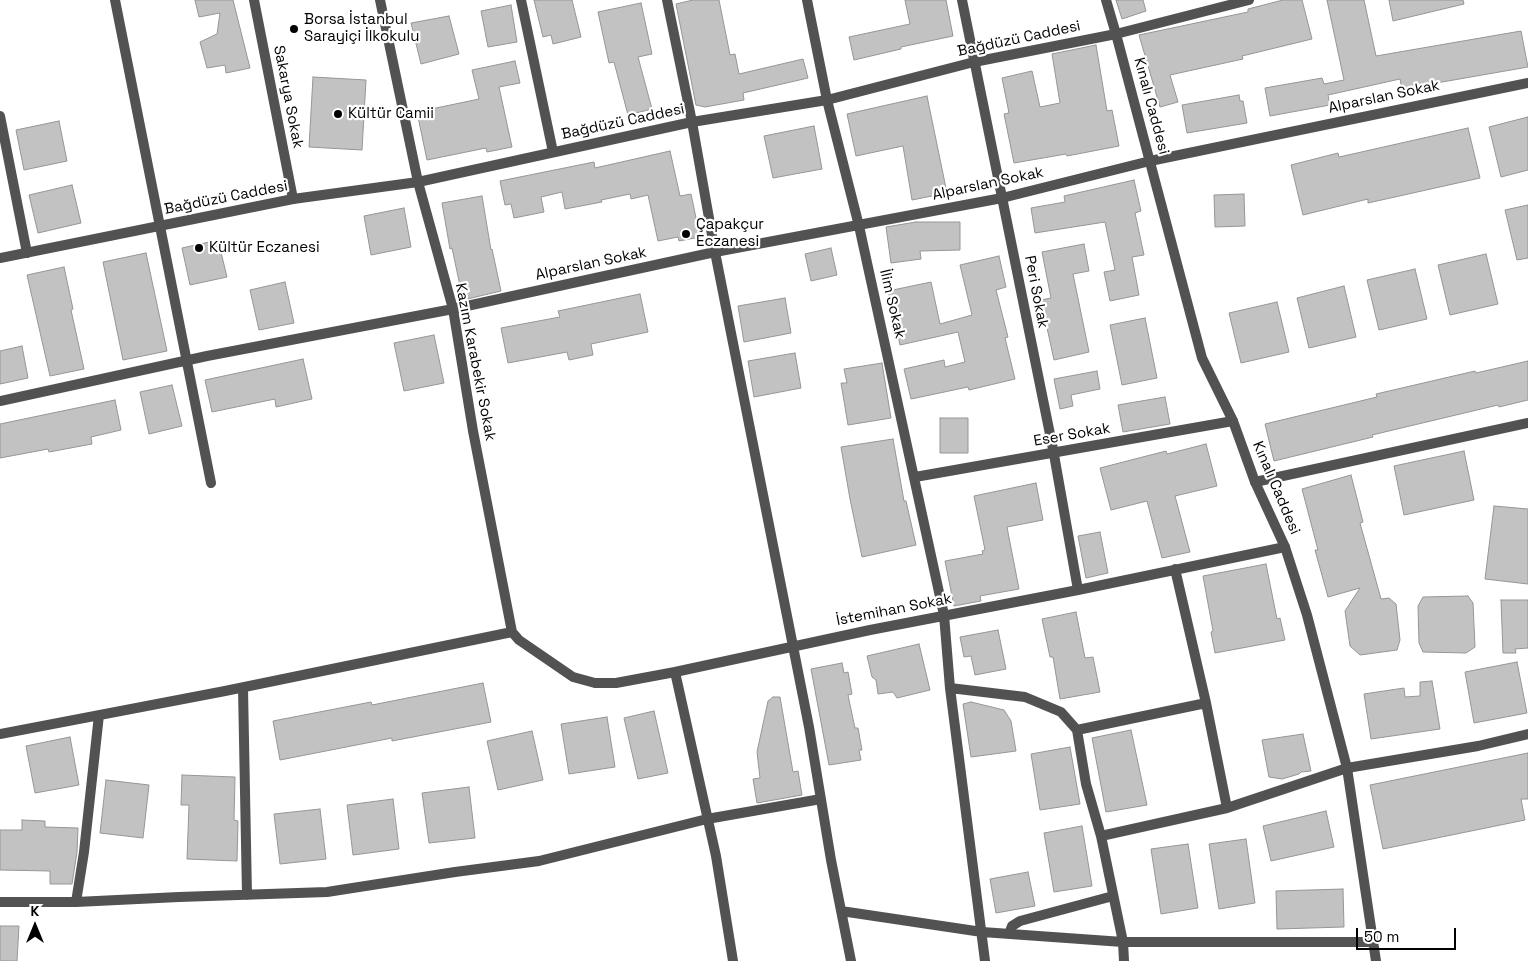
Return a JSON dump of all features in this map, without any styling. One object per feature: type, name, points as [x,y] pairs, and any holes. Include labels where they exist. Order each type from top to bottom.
[{"type":"street","points":[[115,0],[211,483]]},
{"type":"street","name":"Sakarya Sokak","points":[[254,0],[293,199]]},
{"type":"street","name":"Kazım Karabekir Sokak","points":[[380,0],[418,182],[453,309],[473,431],[512,632]]},
{"type":"street","points":[[521,0],[553,152]]},
{"type":"street","points":[[667,0],[692,122],[715,252],[794,646],[851,961]]},
{"type":"street","name":"İlim Sokak","points":[[807,0],[827,100],[859,226],[944,615],[950,688],[985,961]]},
{"type":"street","name":"Peri Sokak","points":[[962,0],[1054,454],[1078,590]]},
{"type":"street","name":"Kınalı Caddesi","points":[[1106,0],[1202,358],[1233,421],[1255,482],[1284,546],[1308,615],[1347,768],[1376,961]]},
{"type":"street","name":"Bağdüzü Caddesi","points":[[0,258],[293,199],[418,182],[692,122],[827,100],[974,62],[1116,34],[1249,0]]},
{"type":"street","name":"Alparslan Sokak","points":[[0,401],[187,361],[453,309],[715,252],[1002,198],[1150,161],[1528,83]]},
{"type":"street","points":[[0,116],[27,253]]},
{"type":"street","name":"Eser Sokak","points":[[915,477],[1233,421]]},
{"type":"street","points":[[1255,482],[1528,422]]},
{"type":"street","name":"İstemihan Sokak","points":[[512,632],[519,640],[574,677],[595,683],[616,682],[675,672],[944,615],[1078,590],[1284,546]]},
{"type":"street","points":[[1175,569],[1206,703],[1227,808]]},
{"type":"street","points":[[0,734],[243,688],[512,632]]},
{"type":"street","points":[[675,672],[716,856],[733,961]]},
{"type":"street","points":[[243,688],[247,895]]},
{"type":"street","points":[[950,688],[1025,697],[1061,712],[1077,730],[1086,784],[1101,836],[1123,942],[1124,961]]},
{"type":"street","points":[[1077,730],[1206,703]]},
{"type":"street","points":[[76,902],[84,852],[99,714]]},
{"type":"street","points":[[1101,836],[1227,808],[1347,768],[1478,746],[1528,734]]},
{"type":"street","points":[[0,902],[76,902],[326,892],[539,861],[707,819],[821,799]]},
{"type":"street","points":[[1009,934],[1012,926],[1020,921],[1113,896]]},
{"type":"street","points":[[841,911],[982,932],[1123,942],[1372,942]]},
{"type":"building","points":[[195,0],[233,0],[250,68],[226,73],[225,65],[207,68],[200,42],[217,34],[220,13],[199,17]]},
{"type":"building","points":[[534,0],[572,0],[581,37],[553,44],[551,35],[543,37]]},
{"type":"building","points":[[693,0],[719,0],[730,55],[735,54],[739,74],[803,59],[808,78],[743,93],[744,100],[705,107],[696,105],[676,4]]},
{"type":"building","points":[[905,0],[946,0],[953,36],[901,47],[901,49],[854,60],[849,37],[910,24]]},
{"type":"building","points":[[1116,0],[1143,0],[1146,11],[1122,19]]},
{"type":"building","points":[[1283,0],[1302,0],[1312,39],[1242,56],[1243,59],[1170,75],[1178,102],[1160,107],[1139,35],[1248,12],[1248,9]]},
{"type":"building","points":[[1327,0],[1364,0],[1376,56],[1521,31],[1528,67],[1402,89],[1400,79],[1328,95],[1330,105],[1270,116],[1265,88],[1322,78],[1324,84],[1344,80]]},
{"type":"building","points":[[1389,0],[1463,0],[1464,4],[1393,21]]},
{"type":"building","points":[[641,3],[652,54],[638,57],[652,109],[628,115],[614,62],[609,63],[598,12]]},
{"type":"building","points":[[511,5],[517,42],[488,47],[481,11]]},
{"type":"building","points":[[449,16],[459,54],[421,64],[411,23]]},
{"type":"building","points":[[1096,45],[1107,111],[1112,110],[1119,146],[1067,156],[1066,154],[1014,163],[1004,114],[1009,113],[1002,78],[1032,71],[1040,107],[1060,103],[1052,54]]},
{"type":"building","points":[[515,61],[520,83],[499,87],[512,147],[487,152],[486,148],[427,160],[417,112],[479,99],[472,70]]},
{"type":"building","name":"Kültür Camii","points":[[313,77],[366,80],[362,150],[309,147]]},
{"type":"building","points":[[1239,95],[1240,101],[1243,101],[1247,123],[1187,133],[1182,105]]},
{"type":"building","points":[[927,96],[947,193],[912,200],[903,146],[856,156],[847,114]]},
{"type":"building","points":[[1528,117],[1528,170],[1501,177],[1489,127]]},
{"type":"building","points":[[59,121],[67,161],[24,170],[16,130]]},
{"type":"building","points":[[814,126],[822,169],[773,178],[764,136]]},
{"type":"building","points":[[1468,128],[1480,178],[1368,203],[1368,199],[1303,215],[1291,165],[1338,153],[1339,157]]},
{"type":"building","points":[[670,151],[680,196],[691,194],[700,237],[679,241],[678,237],[658,241],[648,195],[631,199],[630,194],[565,209],[562,192],[541,197],[544,212],[514,218],[511,204],[505,205],[500,181],[594,162],[595,168]]},
{"type":"building","points":[[1134,180],[1141,211],[1135,213],[1144,255],[1132,257],[1139,295],[1110,301],[1104,272],[1115,270],[1105,222],[1035,233],[1031,208],[1065,202],[1064,196]]},
{"type":"building","points":[[72,185],[81,223],[38,233],[29,195]]},
{"type":"building","points":[[1244,194],[1245,226],[1215,227],[1214,195]]},
{"type":"building","points":[[482,196],[491,250],[501,291],[463,300],[452,248],[450,249],[442,203]]},
{"type":"building","points":[[1528,205],[1528,258],[1517,260],[1505,210]]},
{"type":"building","points":[[404,208],[411,247],[371,255],[364,216]]},
{"type":"building","points":[[916,222],[960,222],[960,250],[920,251],[921,259],[891,263],[886,227]]},
{"type":"building","points":[[218,240],[227,277],[190,285],[182,248]]},
{"type":"building","points":[[1084,244],[1089,271],[1073,274],[1089,352],[1054,360],[1041,300],[1051,298],[1042,252]]},
{"type":"building","points":[[831,248],[837,275],[811,281],[805,254]]},
{"type":"building","points":[[146,253],[167,351],[123,360],[103,262]]},
{"type":"building","points":[[1486,254],[1498,304],[1450,315],[1438,265]]},
{"type":"building","points":[[999,256],[1006,287],[996,290],[1008,337],[1005,338],[1015,379],[969,390],[968,387],[911,399],[904,369],[944,360],[945,367],[965,362],[958,332],[900,345],[888,291],[931,282],[940,324],[972,315],[960,265]]},
{"type":"building","points":[[64,267],[84,369],[50,376],[27,275]]},
{"type":"building","points":[[1415,269],[1427,319],[1379,330],[1367,280]]},
{"type":"building","points":[[285,282],[294,323],[259,330],[250,290]]},
{"type":"building","points":[[1344,286],[1356,337],[1309,348],[1297,298]]},
{"type":"building","points":[[640,294],[648,332],[591,344],[593,355],[569,360],[567,352],[508,363],[501,328],[560,317],[558,311]]},
{"type":"building","points":[[785,298],[791,333],[744,342],[738,306]]},
{"type":"building","points":[[1277,302],[1289,352],[1241,363],[1229,313]]},
{"type":"building","points":[[1145,318],[1157,378],[1122,385],[1110,325]]},
{"type":"building","points":[[434,335],[444,383],[404,391],[394,343]]},
{"type":"building","points":[[22,346],[28,378],[0,384],[0,351]]},
{"type":"building","points":[[795,353],[801,388],[754,397],[748,361]]},
{"type":"building","points":[[303,359],[312,399],[276,407],[275,399],[212,412],[205,380]]},
{"type":"building","points":[[1528,361],[1528,400],[1499,407],[1498,405],[1372,435],[1373,437],[1274,461],[1265,424],[1377,397],[1376,394]]},
{"type":"building","points":[[882,363],[891,418],[848,425],[841,383],[847,383],[844,369]]},
{"type":"building","points":[[1097,371],[1100,389],[1071,395],[1073,406],[1060,409],[1054,379]]},
{"type":"building","points":[[172,385],[182,426],[149,434],[140,392]]},
{"type":"building","points":[[1165,397],[1170,424],[1123,432],[1118,405]]},
{"type":"building","points":[[115,400],[121,430],[91,437],[92,444],[49,452],[48,449],[0,458],[0,424]]},
{"type":"building","points":[[940,418],[968,418],[968,453],[940,453]]},
{"type":"building","points":[[893,439],[904,501],[906,501],[916,545],[862,557],[841,447]]},
{"type":"building","points":[[1206,444],[1217,486],[1175,496],[1190,552],[1162,558],[1147,501],[1111,510],[1100,468],[1166,451],[1167,454]]},
{"type":"building","points":[[1464,451],[1474,500],[1404,515],[1394,466]]},
{"type":"building","points":[[1351,475],[1363,522],[1360,523],[1381,599],[1389,598],[1396,604],[1400,640],[1397,650],[1360,655],[1350,646],[1345,611],[1360,588],[1328,597],[1315,550],[1318,550],[1302,489]]},
{"type":"building","points":[[1036,483],[1043,520],[1007,527],[1019,589],[980,596],[981,601],[954,606],[945,561],[983,554],[982,551],[985,550],[974,496]]},
{"type":"building","points":[[1494,506],[1528,509],[1528,584],[1485,579]]},
{"type":"building","points":[[1100,532],[1108,573],[1086,578],[1078,536]]},
{"type":"building","points":[[1266,564],[1277,619],[1280,618],[1285,640],[1215,653],[1203,576]]},
{"type":"building","points":[[1468,596],[1473,603],[1475,647],[1466,653],[1423,652],[1419,643],[1418,606],[1423,597]]},
{"type":"building","points":[[1501,600],[1528,600],[1528,648],[1515,649],[1516,653],[1503,653]]},
{"type":"building","points":[[1076,612],[1085,658],[1093,657],[1100,692],[1060,699],[1053,657],[1050,657],[1042,619]]},
{"type":"building","points":[[998,630],[1006,669],[975,675],[971,656],[964,657],[960,637]]},
{"type":"building","points":[[919,644],[930,690],[897,698],[893,692],[878,694],[876,680],[872,677],[867,656]]},
{"type":"building","points":[[1517,662],[1527,713],[1474,723],[1465,672]]},
{"type":"building","points":[[842,663],[844,673],[848,672],[852,694],[848,695],[855,728],[858,728],[862,750],[859,750],[861,760],[829,765],[811,669]]},
{"type":"building","points":[[1432,681],[1440,729],[1371,739],[1364,694],[1404,688],[1405,697],[1420,696],[1420,682]]},
{"type":"building","points":[[483,683],[491,722],[392,741],[392,738],[280,760],[273,721],[371,702],[372,705]]},
{"type":"building","points":[[773,697],[780,697],[793,772],[798,771],[802,795],[757,803],[753,779],[760,778],[757,752],[768,701]]},
{"type":"building","points":[[971,702],[1004,710],[1011,721],[1016,751],[971,757],[963,704]]},
{"type":"building","points":[[654,711],[668,773],[638,779],[624,718]]},
{"type":"building","points":[[607,717],[615,767],[569,774],[561,724]]},
{"type":"building","points":[[1131,730],[1147,805],[1106,812],[1092,738]]},
{"type":"building","points":[[532,731],[543,780],[498,790],[487,741]]},
{"type":"building","points":[[1303,734],[1311,771],[1301,772],[1282,779],[1269,777],[1262,740]]},
{"type":"building","points":[[70,737],[79,785],[35,793],[26,746]]},
{"type":"building","points":[[1070,747],[1080,804],[1040,810],[1031,754]]},
{"type":"building","points":[[1528,753],[1528,799],[1521,799],[1525,820],[1383,849],[1370,785]]},
{"type":"building","points":[[182,775],[235,777],[234,820],[238,821],[237,861],[187,859],[189,805],[181,805]]},
{"type":"building","points":[[106,780],[149,785],[143,838],[100,833]]},
{"type":"building","points":[[469,787],[475,838],[429,843],[422,793]]},
{"type":"building","points":[[393,799],[399,849],[353,855],[347,805]]},
{"type":"building","points":[[320,809],[326,859],[280,864],[274,814]]},
{"type":"building","points":[[1326,811],[1334,847],[1271,861],[1263,826]]},
{"type":"building","points":[[22,820],[45,821],[45,827],[78,828],[77,852],[72,884],[50,884],[50,871],[0,870],[0,830],[22,830]]},
{"type":"building","points":[[1082,826],[1092,886],[1054,892],[1044,833]]},
{"type":"building","points":[[1246,839],[1255,903],[1219,909],[1209,844]]},
{"type":"building","points":[[1188,844],[1198,908],[1161,914],[1151,849]]},
{"type":"building","points":[[1028,872],[1035,906],[996,913],[990,879]]},
{"type":"building","points":[[1343,889],[1344,927],[1277,929],[1276,891]]},
{"type":"building","points":[[0,926],[19,926],[17,961],[0,961]]},
{"type":"place","name":"Borsa İstanbul Sarayiçi İlkokulu","points":[[294,29]]},
{"type":"place","name":"Kültür Camii","points":[[338,114]]},
{"type":"place","name":"Çapakçur Eczanesi","points":[[686,234]]},
{"type":"place","name":"Kültür Eczanesi","points":[[199,248]]}]
